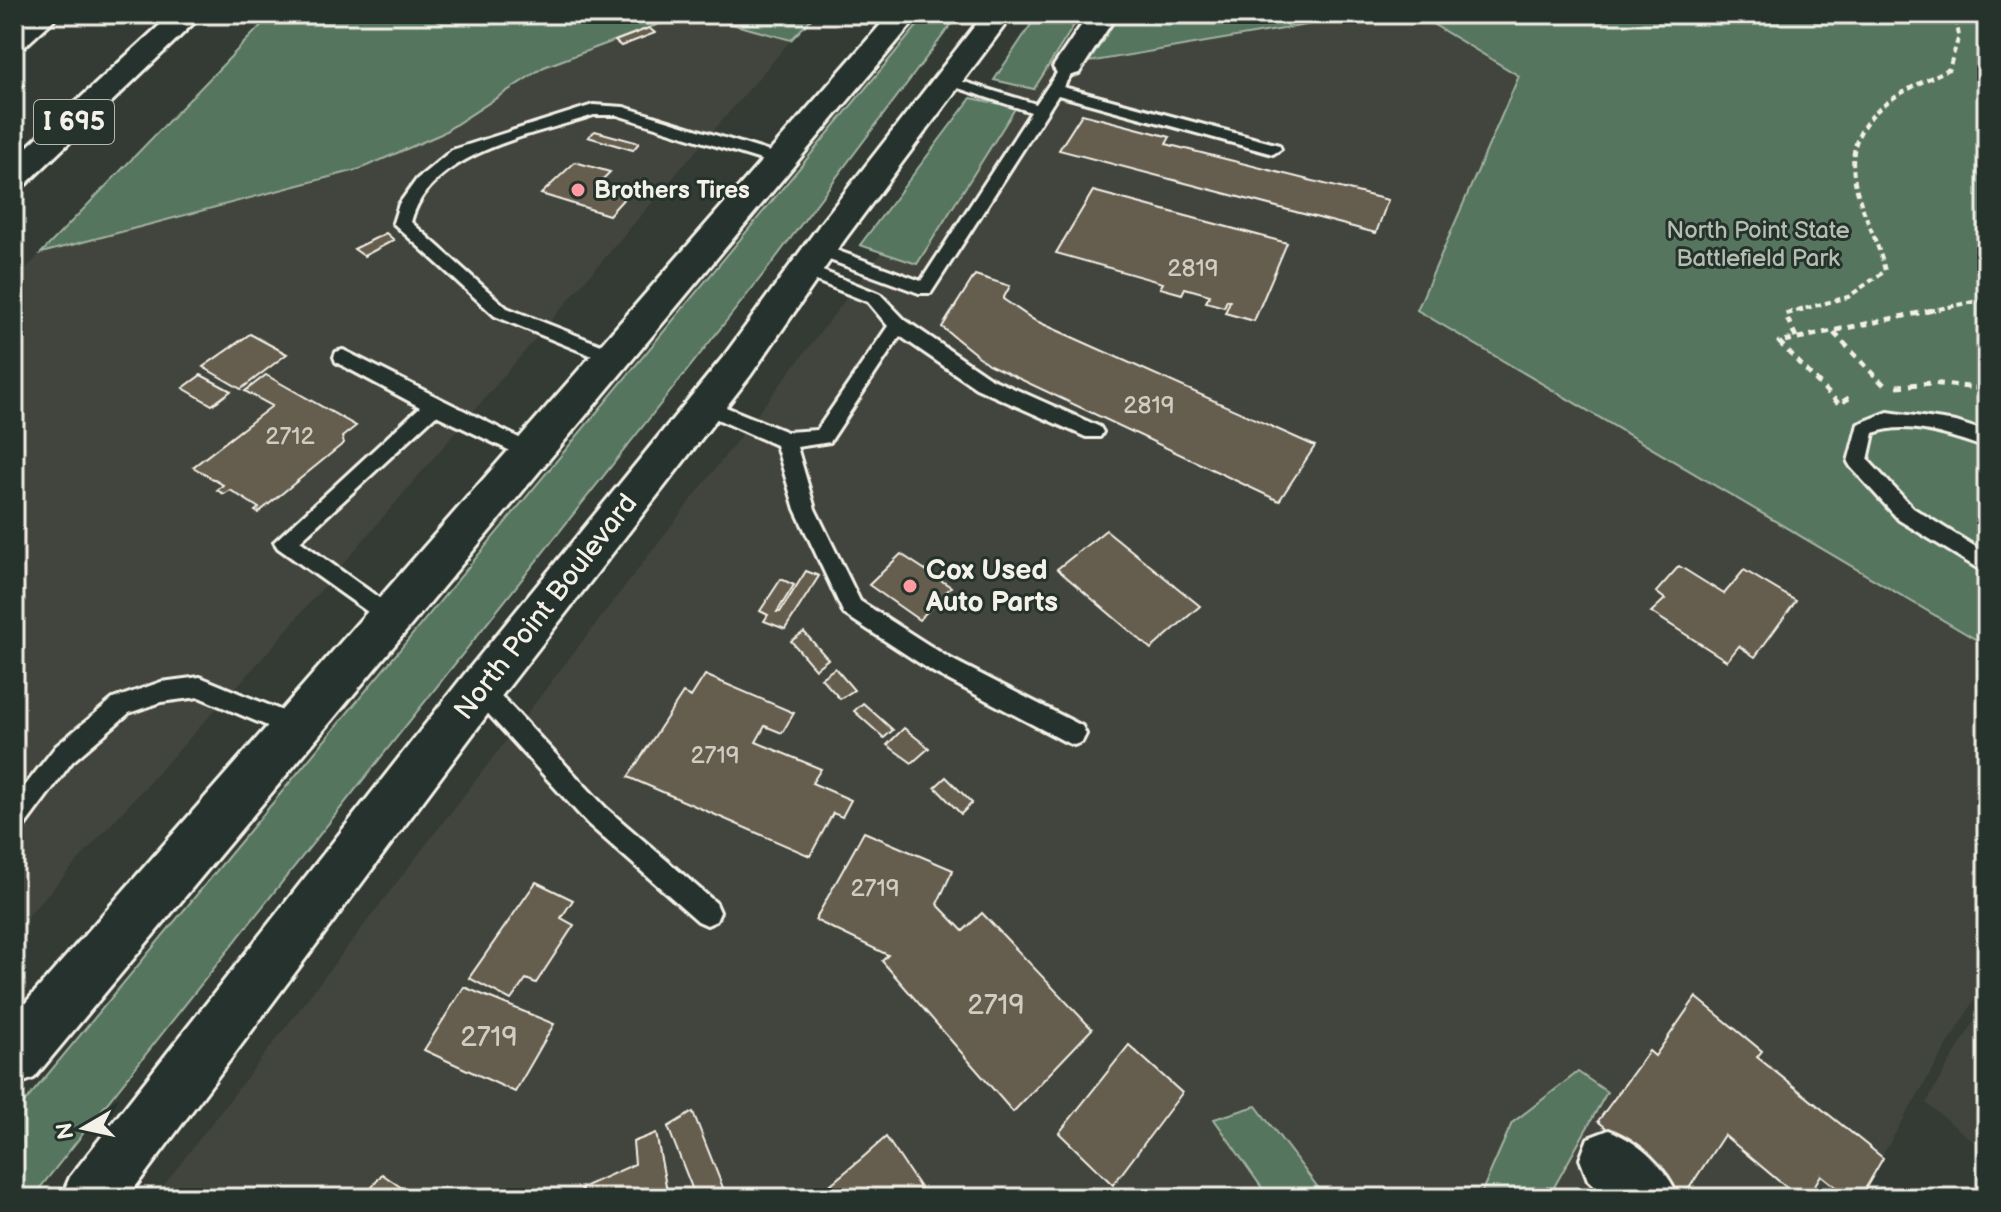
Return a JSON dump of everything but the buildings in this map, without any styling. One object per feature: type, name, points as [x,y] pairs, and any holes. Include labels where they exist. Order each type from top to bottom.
[{"type":"main road","points":[[14,41],[46,14]]},
{"type":"main road","name":"I 695","points":[[14,177],[189,14]]},
{"type":"main road","points":[[14,1058],[906,14]]},
{"type":"main road","name":"North Point Boulevard","points":[[91,1198],[480,689],[706,406],[812,260],[999,14]]},
{"type":"main road","points":[[1061,78],[1103,14]]},
{"type":"main road","points":[[1609,1159],[1649,1198]]},
{"type":"lane","points":[[812,260],[925,289],[1061,78],[1273,149]]},
{"type":"lane","points":[[948,82],[1040,110]]},
{"type":"lane","points":[[612,357],[501,312],[402,223],[407,204],[423,183],[458,154],[593,110],[618,110],[780,161]]},
{"type":"lane","points":[[812,260],[874,298],[898,325],[983,383],[1093,432]]},
{"type":"lane","points":[[706,406],[785,440],[823,437],[898,325]]},
{"type":"lane","points":[[343,357],[434,406],[530,452]]},
{"type":"lane","points":[[389,618],[285,542],[434,406]]},
{"type":"lane","points":[[1987,440],[1956,429],[1888,419],[1865,429],[1858,462],[1906,514],[1987,565]]},
{"type":"lane","points":[[785,440],[805,509],[852,607],[941,665],[1074,734]]},
{"type":"lane","points":[[14,820],[64,754],[121,706],[161,692],[200,687],[296,727]]},
{"type":"lane","points":[[480,689],[597,816],[707,912]]},
{"type":"path","points":[[1796,337],[1785,314],[1848,297],[1885,271],[1881,251],[1855,183],[1853,151],[1865,118],[1889,100],[1949,69],[1959,36],[1956,20],[1959,14]]},
{"type":"path","points":[[1854,396],[1839,404],[1779,342],[1987,299]]},
{"type":"path","points":[[1833,332],[1887,389]]},
{"type":"path","points":[[1876,391],[1904,384],[1932,383],[1987,389]]},
{"type":"shaded area","points":[[686,14],[763,30],[791,40],[267,653],[14,931],[14,281],[41,253],[360,169],[441,134],[544,67]]},
{"type":"shaded area","points":[[1371,14],[1416,14],[1519,76],[1418,310],[1987,646],[1987,978],[1857,1198],[154,1198],[1019,74]]},
{"type":"shaded area","points":[[1987,999],[1987,1153],[1926,1103]]},
{"type":"green space","points":[[272,14],[686,14],[544,67],[441,134],[360,169],[41,253]]},
{"type":"green space","points":[[695,14],[816,14],[791,40]]},
{"type":"green space","points":[[927,14],[959,14],[769,267],[32,1198],[14,1198],[14,1115]]},
{"type":"green space","points":[[1038,14],[1081,14],[1034,89],[994,80]]},
{"type":"green space","points":[[1120,14],[1371,14],[1089,62]]},
{"type":"green space","name":"North Point State Battlefield Park","points":[[1416,14],[1987,14],[1987,646],[1417,310],[1519,76]]},
{"type":"green space","points":[[971,98],[1016,107],[917,264],[860,245]]},
{"type":"green space","points":[[1578,1072],[1607,1092],[1548,1198],[1479,1198],[1512,1123]]},
{"type":"green space","points":[[1256,1106],[1326,1198],[1269,1198],[1214,1119]]},
{"type":"place","name":"Brothers Tires","points":[[578,190]]},
{"type":"place","name":"Cox Used Auto Parts","points":[[910,586]]}]
